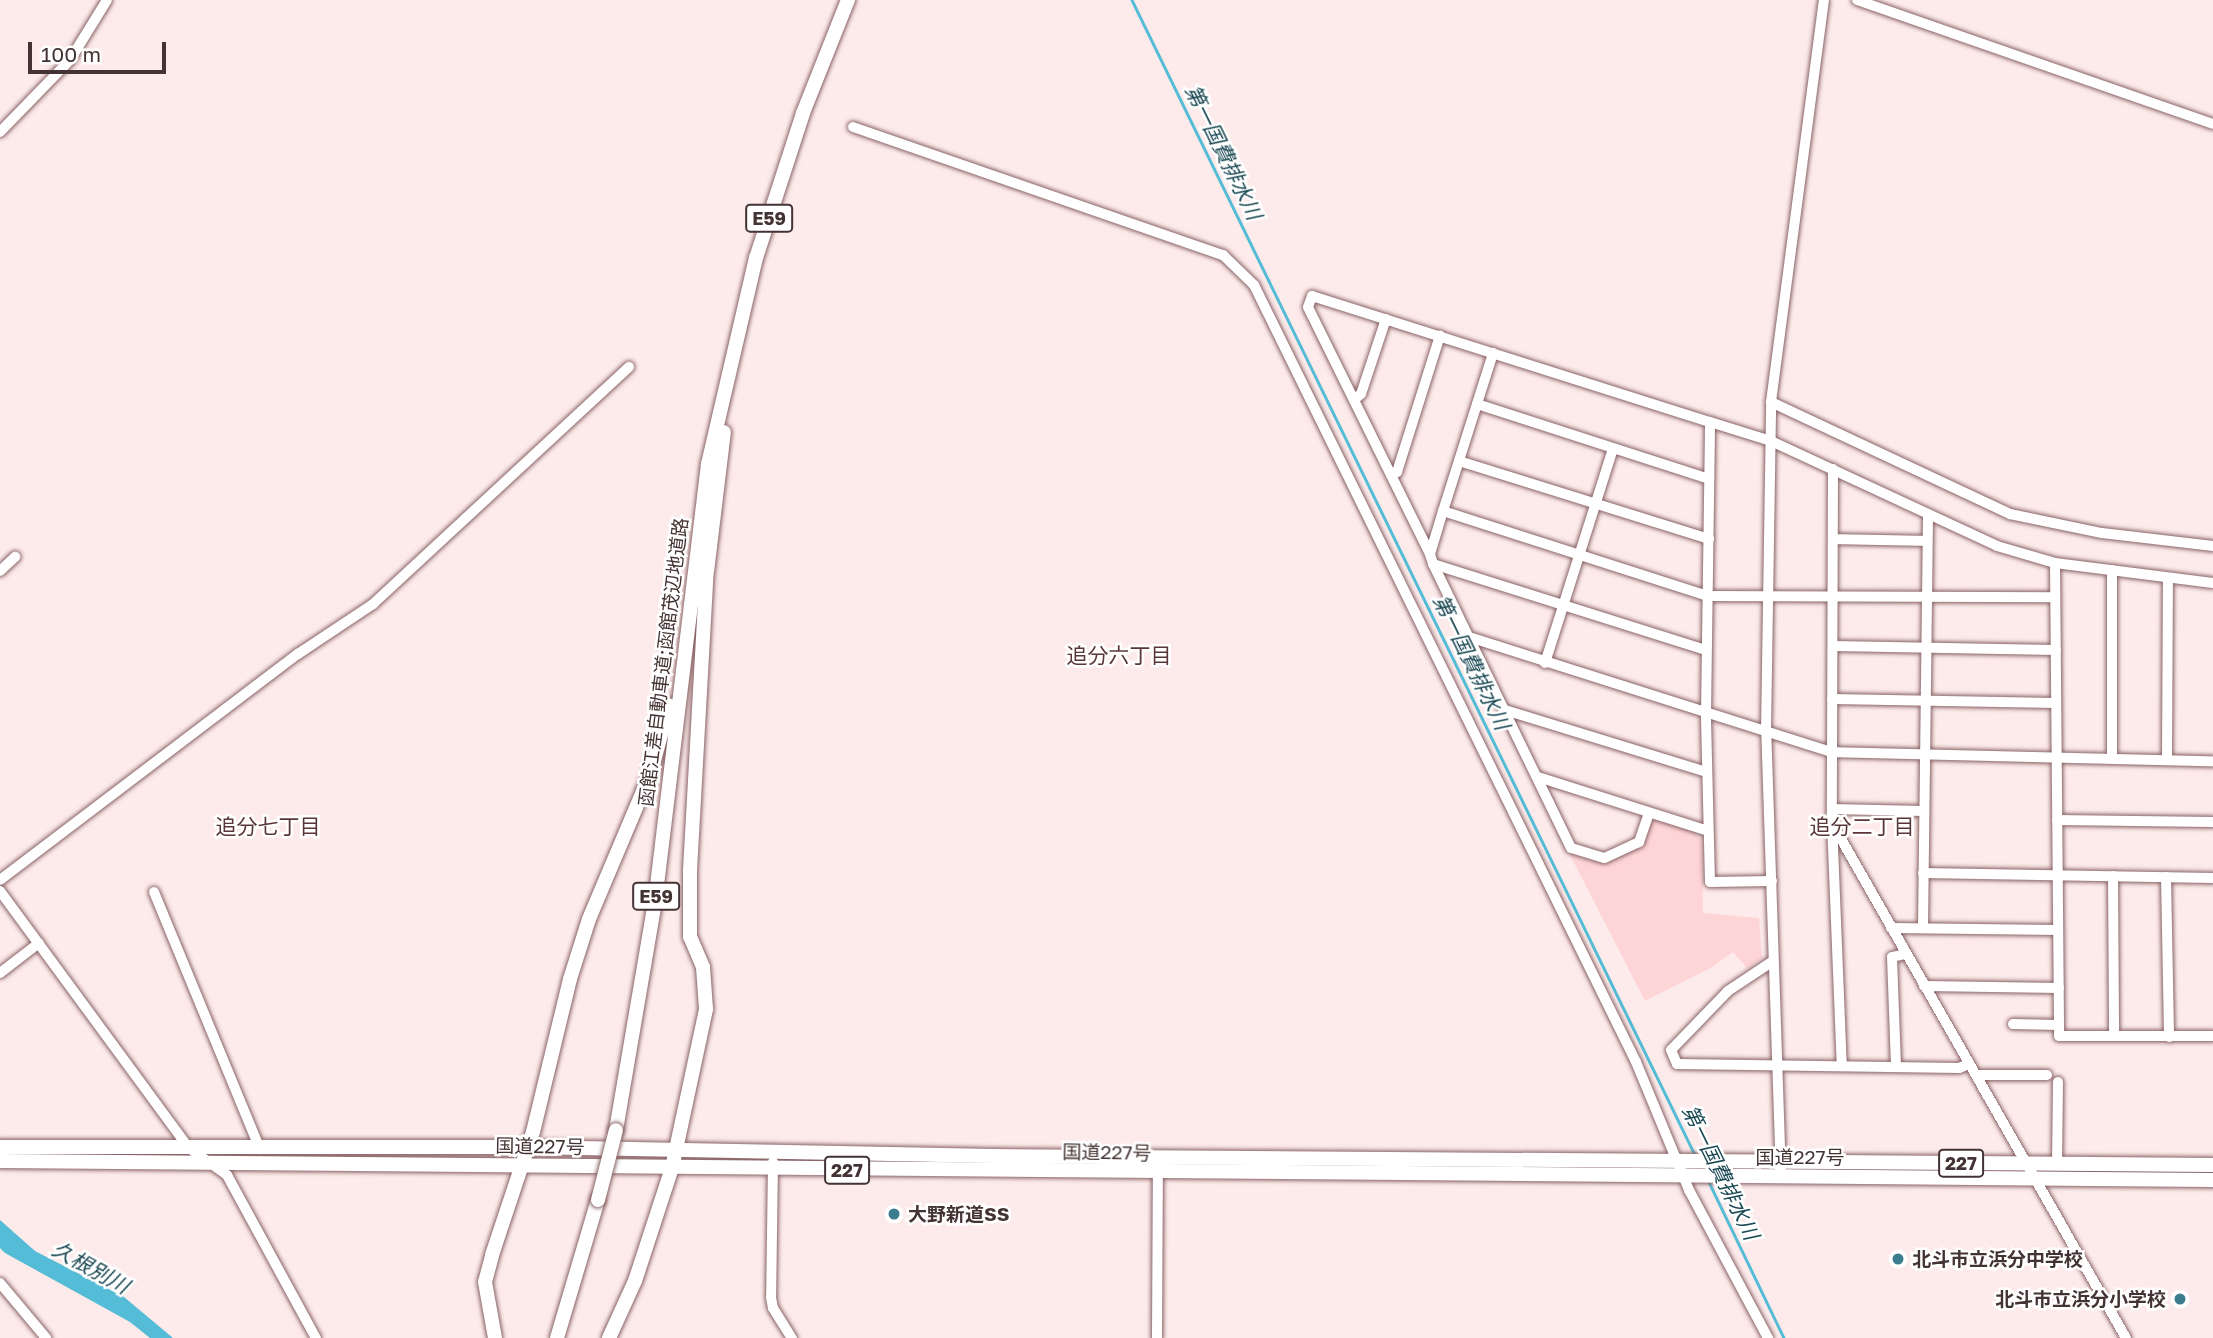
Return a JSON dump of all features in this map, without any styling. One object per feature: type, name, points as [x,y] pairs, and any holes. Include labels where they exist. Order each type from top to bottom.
[{"type":"highway","name":"函館江差自動車道;函館茂辺地道路","points":[[557,1338],[616,1130],[655,902],[682,661],[718,438],[740,324],[803,113],[848,0]]},
{"type":"highway","points":[[608,1338],[635,1281],[672,1168],[706,1009],[702,967],[690,937],[689,908],[713,470]]},
{"type":"highway","points":[[495,1338],[485,1282],[529,1147],[569,979],[589,919],[650,772],[682,661]]},
{"type":"highway","name":"国道227号","points":[[0,1147],[529,1147],[1158,1164]]},
{"type":"highway","name":"国道227号","points":[[0,1161],[772,1169],[1158,1164],[1687,1168],[1717,1176],[2213,1180]]},
{"type":"highway","name":"国道227号","points":[[1687,1168],[1710,1161],[2213,1165]]},
{"type":"street","points":[[0,132],[70,60],[107,0]]},
{"type":"street","points":[[1781,1177],[1766,731],[1771,402],[1824,0]]},
{"type":"street","points":[[1857,0],[2213,124]]},
{"type":"street","points":[[853,127],[1223,255],[1243,272],[1263,301],[1636,1062],[1768,1338]]},
{"type":"street","points":[[1649,813],[1639,842],[1604,858],[1571,848],[1308,307],[1312,296],[1771,441],[1997,546],[2055,563],[2213,583]]},
{"type":"street","points":[[1354,400],[1361,394],[1386,319]]},
{"type":"street","points":[[1391,475],[1397,471],[1440,336]]},
{"type":"street","points":[[1432,559],[1443,511],[1493,353]]},
{"type":"street","points":[[0,880],[94,814],[298,654],[373,604],[629,367]]},
{"type":"street","points":[[1771,402],[2010,514],[2102,533],[2213,546]]},
{"type":"street","points":[[1477,404],[1709,479]]},
{"type":"street","points":[[1710,422],[1706,650],[1706,772],[1710,882],[1772,881]]},
{"type":"street","points":[[1545,663],[1613,448]]},
{"type":"street","points":[[1459,461],[1709,539]]},
{"type":"street","points":[[1833,469],[1832,822],[1842,1066]]},
{"type":"street","points":[[1443,511],[1708,596],[1834,594],[2055,597]]},
{"type":"street","points":[[1923,927],[1928,514]]},
{"type":"street","points":[[1833,538],[1927,541]]},
{"type":"street","points":[[0,571],[15,557]]},
{"type":"street","points":[[1432,559],[1564,606],[1706,650]]},
{"type":"street","points":[[2055,563],[2059,1036],[2213,1036]]},
{"type":"street","points":[[2112,570],[2112,758]]},
{"type":"street","points":[[2167,759],[2168,578]]},
{"type":"street","points":[[1469,637],[1832,752],[2213,761]]},
{"type":"street","points":[[1833,646],[2056,650]]},
{"type":"street","points":[[1832,699],[2056,703]]},
{"type":"street","points":[[1505,710],[1706,772]]},
{"type":"street","points":[[1538,777],[1708,831]]},
{"type":"street","points":[[1832,809],[1923,811]]},
{"type":"street","points":[[2057,820],[2213,822]]},
{"type":"street","points":[[1832,822],[2126,1338]]},
{"type":"street","points":[[1923,873],[2213,878]]},
{"type":"street","points":[[2113,876],[2115,1037]]},
{"type":"street","points":[[2166,877],[2169,1037]]},
{"type":"street","points":[[0,891],[189,1148],[213,1162],[227,1175],[316,1338]]},
{"type":"street","points":[[154,891],[260,1149]]},
{"type":"street","points":[[1891,928],[2058,930]]},
{"type":"street","points":[[0,973],[39,943]]},
{"type":"street","points":[[1895,1066],[1892,957],[1905,954]]},
{"type":"street","points":[[1773,961],[1728,991],[1671,1050],[1677,1064],[1959,1068],[1969,1064]]},
{"type":"street","points":[[1924,986],[2059,988]]},
{"type":"street","points":[[2013,1024],[2059,1025]]},
{"type":"street","points":[[1976,1075],[2048,1075]]},
{"type":"street","points":[[2057,1164],[2058,1082]]},
{"type":"street","points":[[773,1153],[771,1297],[773,1308],[792,1338]]},
{"type":"street","points":[[1157,1338],[1158,1164]]},
{"type":"street","points":[[0,1283],[46,1338]]},
{"type":"shaded area","points":[[1656,820],[1694,831],[1702,841],[1703,913],[1759,918],[1762,958],[1747,968],[1733,952],[1711,968],[1645,1001],[1569,853],[1605,864],[1644,845],[1650,825]]},
{"type":"water","points":[[0,1220],[35,1251],[124,1297],[173,1338],[150,1338],[130,1322],[5,1253],[0,1248]]},
{"type":"waterway","name":"第一国費排水川","points":[[1132,0],[1695,1155]]},
{"type":"waterway","name":"第一国費排水川","points":[[1709,1182],[1784,1338]]},
{"type":"place","name":"大野新道SS","points":[[894,1214]]},
{"type":"place","name":"北斗市立浜分中学校","points":[[1898,1259]]},
{"type":"place","name":"北斗市立浜分小学校","points":[[2180,1299]]},
{"type":"district","name":"追分六丁目","points":[[1119,655]]},
{"type":"district","name":"追分七丁目","points":[[268,826]]},
{"type":"district","name":"追分二丁目","points":[[1862,826]]},
{"type":"water label","name":"久根別川","points":[[91,1267]]}]
